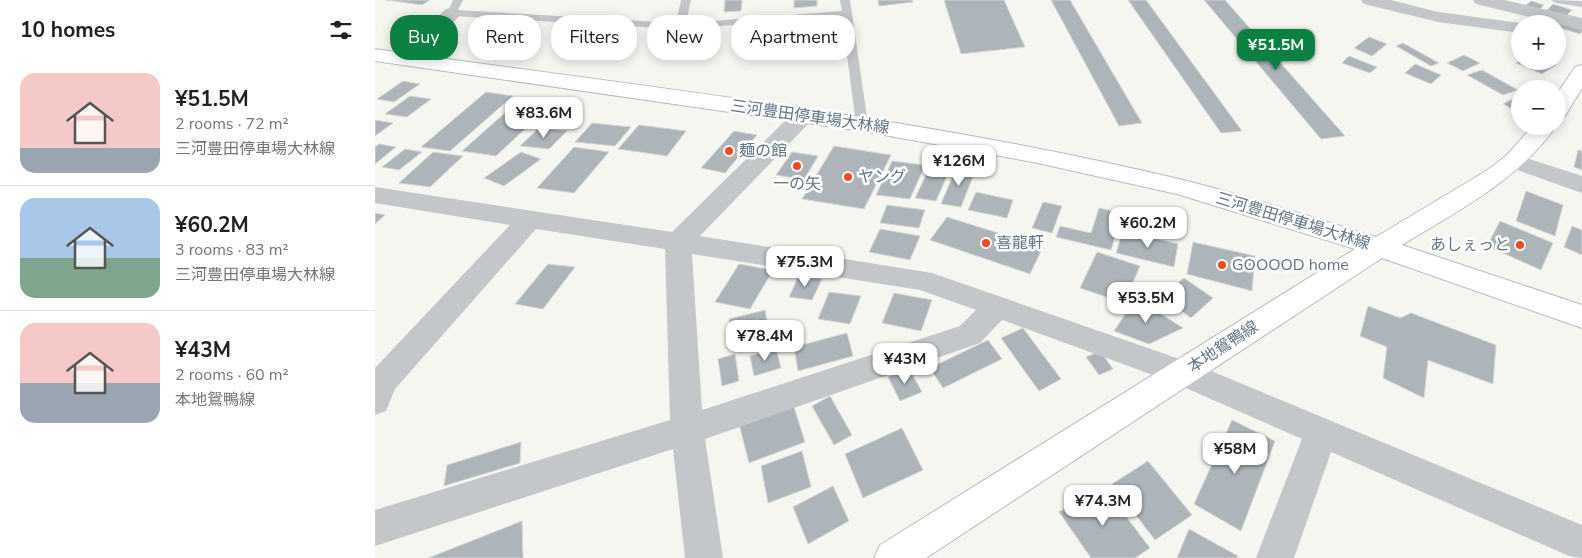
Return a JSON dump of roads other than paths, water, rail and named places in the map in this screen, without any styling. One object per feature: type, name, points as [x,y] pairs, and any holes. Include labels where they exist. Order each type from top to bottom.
[{"type":"main road","name":"三河豊田停車場大林線","points":[[375,55],[390,58]]},
{"type":"main road","points":[[375,76],[398,60]]},
{"type":"main road","name":"三河豊田停車場大林線","points":[[406,60],[863,124],[1033,155],[1180,187],[1379,247],[1582,317]]},
{"type":"main road","points":[[1566,97],[1582,71]]},
{"type":"main road","name":"本地鴛鴨線","points":[[893,558],[1379,247],[1494,177],[1514,161],[1537,135]]},
{"type":"street","points":[[1370,0],[1437,17],[1511,26]]},
{"type":"street","points":[[1482,0],[1582,24]]},
{"type":"street","points":[[1566,36],[1582,40]]},
{"type":"street","points":[[704,558],[687,430],[678,242],[804,116]]},
{"type":"street","points":[[1514,161],[1582,185]]},
{"type":"street","points":[[375,195],[922,280],[1183,373],[1582,543]]},
{"type":"street","points":[[377,388],[531,218]]},
{"type":"street","points":[[375,528],[687,430],[969,335],[997,307]]},
{"type":"street","points":[[1275,558],[1322,431]]},
{"type":"lane","points":[[683,15],[686,0]]},
{"type":"lane","points":[[845,0],[863,124]]},
{"type":"lane","points":[[1556,0],[1582,4]]},
{"type":"lane","points":[[455,6],[647,23]]},
{"type":"lane","points":[[721,23],[846,14]]},
{"type":"place","name":"麺の館","points":[[729,151]]},
{"type":"place","name":"一の矢","points":[[797,166]]},
{"type":"place","name":"ヤング","points":[[848,177]]},
{"type":"place","name":"喜龍軒","points":[[986,243]]},
{"type":"place","name":"あしぇっと","points":[[1520,245]]},
{"type":"place","name":"GOOOOD home","points":[[1222,265]]}]
